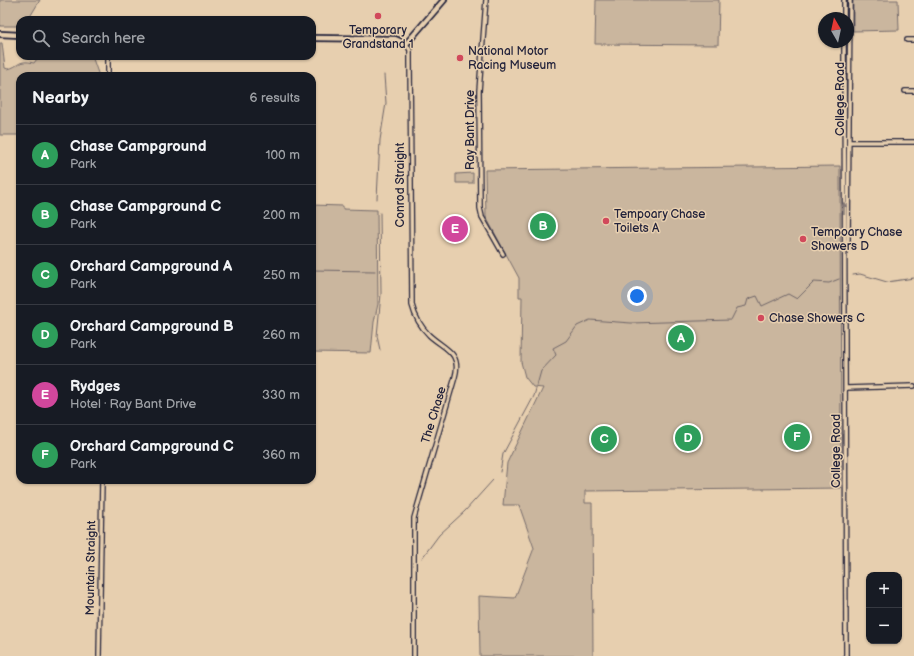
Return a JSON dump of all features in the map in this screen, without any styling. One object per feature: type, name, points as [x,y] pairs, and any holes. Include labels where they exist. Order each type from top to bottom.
[{"type":"street","points":[[316,38],[392,39],[399,40],[406,44],[444,0]]},
{"type":"street","name":"Ray Bant Drive","points":[[486,0],[479,90],[480,208],[482,217],[489,232],[503,254]]},
{"type":"street","points":[[844,0],[844,12]]},
{"type":"street","name":"College Road","points":[[846,656],[846,247],[848,240],[850,142],[850,0]]},
{"type":"street","points":[[0,34],[16,35]]},
{"type":"street","points":[[907,40],[914,40]]},
{"type":"street","name":"Conrod Straight","points":[[406,44],[410,52],[412,303]]},
{"type":"street","name":"College Road","points":[[844,48],[844,240],[846,247]]},
{"type":"street","points":[[108,60],[108,72]]},
{"type":"street","points":[[905,91],[914,91]]},
{"type":"street","points":[[844,142],[914,142]]},
{"type":"street","points":[[844,173],[849,173]]},
{"type":"street","name":"The Chase","points":[[412,303],[416,318],[422,327],[429,336],[452,353],[457,364],[455,377],[415,512],[413,548],[414,656]]},
{"type":"street","points":[[846,388],[914,386]]},
{"type":"street","name":"Mountain Straight","points":[[99,656],[102,484]]},
{"type":"shaded area","points":[[0,0],[40,0],[30,16],[16,16],[16,26],[0,26]]},
{"type":"shaded area","points":[[596,0],[719,0],[718,45],[595,44]]},
{"type":"shaded area","points":[[853,0],[898,0],[899,30],[854,31]]},
{"type":"shaded area","points":[[0,43],[2,43],[5,68],[8,69],[22,62],[34,63],[36,60],[93,60],[98,72],[16,72],[16,135],[0,135]]},
{"type":"shaded area","points":[[840,166],[841,488],[585,491],[585,503],[592,503],[593,656],[480,656],[479,596],[515,598],[534,548],[519,505],[503,505],[507,463],[543,388],[533,387],[525,377],[521,362],[522,297],[519,297],[519,278],[486,217],[485,170]]},
{"type":"shaded area","points":[[473,173],[473,183],[456,183],[456,174]]},
{"type":"shaded area","points":[[316,205],[343,206],[343,209],[377,210],[378,304],[374,322],[371,353],[316,352]]},
{"type":"waterway","points":[[377,199],[380,140],[386,103],[384,75]]},
{"type":"waterway","points":[[380,213],[381,294],[377,336],[380,350]]},
{"type":"waterway","points":[[316,270],[375,271]]},
{"type":"waterway","points":[[853,275],[860,274],[887,282],[914,278]]},
{"type":"waterway","points":[[500,472],[503,454],[534,396],[541,371],[556,355],[553,348],[566,341],[577,326],[590,320],[631,323],[731,320],[737,308],[746,306],[748,299],[757,296],[762,306],[788,294],[797,299],[814,282],[829,283],[839,279]]},
{"type":"waterway","points":[[422,558],[439,535],[465,511],[493,480]]},
{"type":"place","name":"Temporary Grandstand 1","points":[[378,16]]},
{"type":"place","name":"National Motor Racing Museum","points":[[460,58]]},
{"type":"place","name":"Tempoary Chase Toilets A","points":[[606,221]]},
{"type":"place","name":"Chase Campground C","points":[[543,226]]},
{"type":"place","name":"Rydges","points":[[455,229]]},
{"type":"place","name":"Tempoary Chase Showers D","points":[[803,239]]},
{"type":"place","name":"Chase Showers C","points":[[761,318]]},
{"type":"place","name":"Chase Campground","points":[[681,338]]},
{"type":"place","name":"Orchard Campground C","points":[[797,437]]},
{"type":"place","name":"Orchard Campground B","points":[[688,438]]},
{"type":"place","name":"Orchard Campground A","points":[[604,439]]}]
